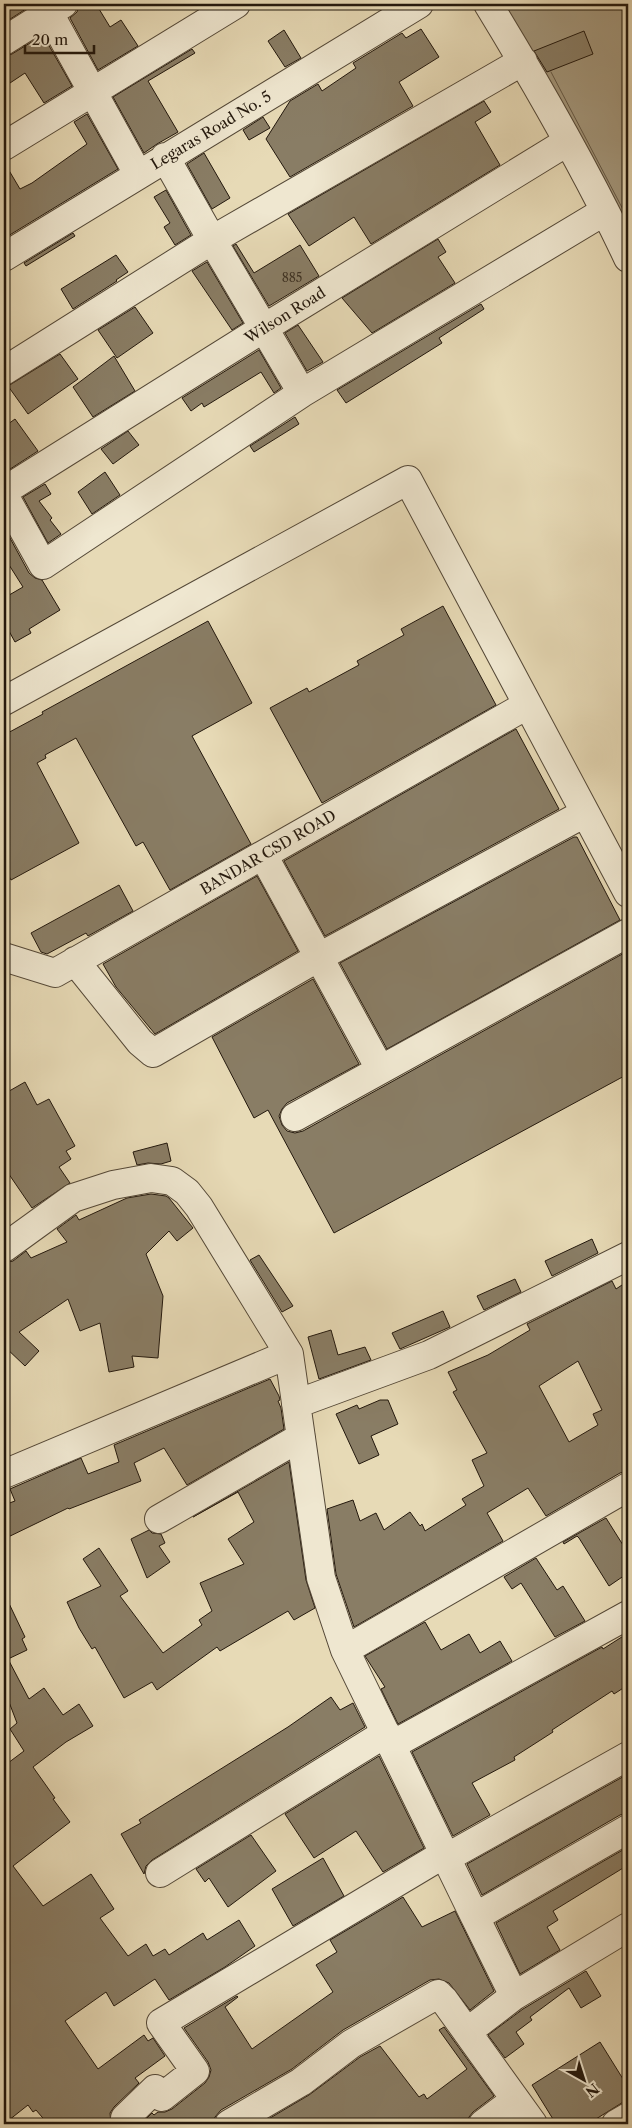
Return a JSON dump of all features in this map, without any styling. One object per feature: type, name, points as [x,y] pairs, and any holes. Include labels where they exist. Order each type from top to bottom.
[{"type":"street","points":[[4,146],[236,4]]},
{"type":"street","name":"Legaras Road No. 5","points":[[4,257],[419,4]]},
{"type":"street","points":[[488,4],[523,61],[605,211],[628,258]]},
{"type":"street","points":[[4,41],[52,7],[92,91],[138,174]]},
{"type":"street","points":[[4,371],[212,240],[523,61]]},
{"type":"street","name":"Wilson Road","points":[[4,491],[264,328],[567,142]]},
{"type":"street","points":[[166,157],[212,240],[302,393]]},
{"type":"street","points":[[4,495],[43,565],[302,393],[605,211]]},
{"type":"street","points":[[4,701],[408,480],[628,893]]},
{"type":"street","name":"BANDAR CSD ROAD","points":[[4,957],[55,973],[527,705]]},
{"type":"street","points":[[75,961],[140,1042],[153,1053],[319,958],[585,813]]},
{"type":"street","points":[[263,854],[380,1069]]},
{"type":"street","points":[[295,1117],[628,933]]},
{"type":"street","points":[[4,1248],[73,1198],[113,1185],[151,1178],[172,1181],[187,1192],[199,1207],[289,1354],[321,1578],[345,1650],[514,1996]]},
{"type":"street","points":[[296,1404],[429,1355],[628,1256]]},
{"type":"street","points":[[4,1474],[289,1354]]},
{"type":"street","points":[[159,1519],[301,1437]]},
{"type":"street","points":[[345,1650],[628,1486]]},
{"type":"street","points":[[160,1873],[389,1739],[628,1614]]},
{"type":"street","points":[[127,2122],[155,2089],[162,2097],[195,2071],[162,2023],[445,1856],[628,1756]]},
{"type":"street","points":[[474,1917],[628,1829]]},
{"type":"street","points":[[467,2032],[514,1996],[628,1927]]},
{"type":"street","points":[[228,2124],[301,2082],[351,2044],[438,1994],[533,2124]]},
{"type":"street","points":[[483,2124],[516,2100]]},
{"type":"street","points":[[616,2124],[628,2117]]},
{"type":"water","points":[[494,4],[628,4],[628,260]]},
{"type":"building","points":[[4,4],[28,4],[29,7],[4,23]]},
{"type":"building","points":[[79,4],[96,4],[110,27],[121,20],[138,46],[98,70],[70,18],[77,12]]},
{"type":"building","points":[[421,29],[439,57],[399,82],[413,106],[290,177],[266,139],[290,101],[318,84],[322,91],[356,68],[353,63],[402,33],[406,38]]},
{"type":"building","points":[[284,30],[301,58],[285,67],[268,41]]},
{"type":"building","points":[[584,31],[593,54],[547,72],[534,51]]},
{"type":"building","points":[[43,35],[72,86],[44,103],[25,73],[4,87],[4,56],[12,54]]},
{"type":"building","points":[[192,49],[195,53],[148,81],[178,132],[144,153],[113,97]]},
{"type":"building","points":[[484,101],[491,112],[475,122],[500,165],[371,244],[354,217],[309,246],[288,214]]},
{"type":"building","points":[[87,114],[118,169],[8,236],[4,230],[4,162],[20,189],[32,183],[87,144],[74,122]]},
{"type":"building","points":[[263,117],[270,128],[249,140],[243,130]]},
{"type":"building","points":[[204,153],[230,198],[212,209],[187,164]]},
{"type":"building","points":[[166,190],[191,235],[175,245],[164,227],[170,223],[154,197]]},
{"type":"building","points":[[73,233],[75,236],[26,266],[24,263]]},
{"type":"building","points":[[438,239],[446,252],[438,257],[455,283],[372,333],[342,298]]},
{"type":"building","points":[[236,244],[254,273],[300,245],[319,276],[269,306],[233,246]]},
{"type":"building","points":[[116,255],[128,272],[73,309],[61,289]]},
{"type":"building","points":[[207,262],[243,323],[232,330],[192,271]]},
{"type":"building","points":[[481,304],[484,309],[439,338],[442,343],[346,403],[337,390]]},
{"type":"building","points":[[135,307],[153,333],[117,358],[98,330]]},
{"type":"building","points":[[298,325],[323,362],[307,371],[285,333]]},
{"type":"building","points":[[259,350],[281,388],[274,393],[261,372],[204,407],[202,403],[191,411],[182,398]]},
{"type":"building","points":[[60,354],[78,379],[28,414],[8,386]]},
{"type":"building","points":[[114,356],[135,391],[93,417],[73,387]]},
{"type":"building","points":[[295,417],[299,424],[254,452],[250,446]]},
{"type":"building","points":[[15,419],[38,451],[4,473],[4,427]]},
{"type":"building","points":[[128,431],[139,445],[113,464],[101,449]]},
{"type":"building","points":[[105,472],[120,495],[92,514],[78,492]]},
{"type":"building","points":[[45,484],[51,494],[39,501],[61,534],[48,543],[23,497]]},
{"type":"building","points":[[4,527],[29,573],[35,578],[42,580],[60,610],[29,629],[31,633],[15,642],[4,622],[4,598],[23,587],[4,557]]},
{"type":"building","points":[[443,606],[496,705],[322,803],[270,708],[307,688],[309,692],[359,665],[357,661],[404,635],[401,629]]},
{"type":"building","points":[[208,621],[252,703],[192,736],[251,844],[170,890],[143,842],[136,846],[76,738],[45,755],[46,758],[37,763],[79,843],[11,880],[4,867],[4,735],[43,714],[42,712]]},
{"type":"building","points":[[516,729],[559,809],[325,936],[284,861]]},
{"type":"building","points":[[577,837],[620,920],[387,1049],[340,963]]},
{"type":"building","points":[[257,876],[298,951],[155,1034],[116,987],[103,964]]},
{"type":"building","points":[[119,885],[133,911],[88,936],[86,933],[47,954],[41,952],[31,933]]},
{"type":"building","points":[[626,952],[628,956],[628,1074],[334,1233],[268,1110],[254,1118],[212,1037],[313,979],[359,1064],[287,1103],[279,1116],[282,1125],[287,1131],[295,1133],[303,1131]]},
{"type":"building","points":[[25,1082],[37,1105],[49,1099],[75,1146],[66,1151],[71,1159],[59,1167],[70,1183],[32,1208],[4,1167],[4,1094]]},
{"type":"building","points":[[167,1143],[171,1161],[161,1164],[148,1163],[137,1165],[133,1152]]},
{"type":"building","points":[[151,1194],[169,1198],[193,1228],[177,1241],[169,1231],[146,1254],[163,1296],[158,1358],[132,1356],[134,1367],[109,1372],[100,1323],[80,1331],[68,1299],[19,1332],[39,1351],[25,1366],[4,1346],[4,1263],[13,1261],[26,1251],[31,1258],[67,1242],[57,1229],[76,1215],[79,1220],[127,1198]]},
{"type":"building","points":[[592,1239],[598,1253],[552,1276],[545,1261]]},
{"type":"building","points":[[259,1255],[293,1306],[282,1312],[250,1260]]},
{"type":"building","points":[[515,1279],[521,1292],[484,1310],[477,1296]]},
{"type":"building","points":[[612,1281],[616,1289],[628,1281],[628,1471],[620,1473],[546,1516],[528,1488],[487,1513],[503,1541],[354,1627],[336,1574],[327,1509],[353,1500],[360,1521],[376,1513],[384,1530],[410,1512],[420,1526],[422,1524],[425,1531],[466,1505],[462,1499],[484,1486],[472,1460],[487,1453],[453,1392],[457,1390],[448,1372],[488,1355],[530,1330],[527,1324]],"holes":[[[578,1361],[602,1410],[593,1414],[598,1425],[569,1442],[539,1386]]]},
{"type":"building","points":[[443,1311],[450,1327],[400,1349],[392,1333]]},
{"type":"building","points":[[331,1330],[338,1355],[365,1347],[371,1360],[319,1379],[308,1337]]},
{"type":"building","points":[[270,1379],[279,1396],[280,1400],[278,1401],[284,1429],[187,1485],[164,1448],[134,1463],[141,1481],[68,1508],[4,1539],[4,1505],[15,1501],[10,1489],[81,1458],[88,1474],[119,1462],[114,1445]]},
{"type":"building","points":[[380,1400],[388,1400],[398,1424],[371,1436],[379,1455],[359,1464],[336,1414],[357,1405],[359,1409]]},
{"type":"building","points":[[289,1462],[306,1580],[315,1608],[294,1620],[288,1611],[220,1651],[217,1647],[157,1690],[152,1682],[124,1698],[95,1647],[92,1649],[79,1628],[67,1602],[101,1586],[83,1559],[99,1548],[128,1591],[120,1596],[163,1653],[202,1625],[199,1620],[212,1611],[200,1583],[244,1564],[228,1539],[254,1522],[238,1492],[193,1517]]},
{"type":"building","points":[[606,1518],[628,1553],[628,1573],[609,1586],[577,1536],[564,1544],[563,1542]]},
{"type":"building","points":[[149,1530],[152,1533],[161,1534],[165,1543],[159,1546],[170,1562],[147,1578],[131,1539]]},
{"type":"building","points":[[536,1558],[557,1590],[563,1586],[585,1621],[555,1637],[521,1583],[512,1589],[504,1577]]},
{"type":"building","points":[[4,1593],[25,1637],[22,1639],[27,1650],[8,1659],[29,1699],[44,1688],[63,1715],[79,1704],[93,1726],[66,1742],[33,1767],[70,1822],[13,1866],[43,1906],[91,1874],[114,1909],[100,1918],[128,1956],[146,1944],[153,1956],[165,1949],[169,1955],[203,1933],[207,1940],[239,1920],[255,1946],[225,1967],[169,2000],[155,1979],[114,2006],[106,1992],[65,2021],[98,2069],[144,2035],[148,2041],[153,2038],[165,2056],[135,2078],[139,2083],[110,2113],[111,2124],[48,2124],[36,2110],[33,2112],[28,2105],[4,2124],[4,1766],[24,1751],[10,1729],[17,1723],[4,1689]]},
{"type":"building","points":[[425,1622],[441,1650],[469,1634],[480,1653],[500,1641],[512,1661],[398,1724],[381,1689],[385,1687],[365,1656]]},
{"type":"building","points":[[628,1633],[628,1685],[614,1694],[612,1691],[514,1757],[515,1760],[472,1783],[490,1815],[453,1836],[412,1752],[602,1647],[603,1649]]},
{"type":"building","points":[[331,1697],[340,1710],[353,1703],[365,1727],[152,1860],[146,1866],[144,1874],[121,1834],[141,1823],[139,1820],[288,1727]]},
{"type":"building","points":[[379,1756],[424,1848],[383,1872],[356,1831],[314,1858],[285,1814]]},
{"type":"building","points":[[628,1774],[628,1813],[620,1815],[482,1895],[467,1864]]},
{"type":"building","points":[[251,1835],[276,1871],[228,1907],[209,1878],[205,1882],[196,1869]]},
{"type":"building","points":[[628,1847],[628,1865],[553,1911],[558,1920],[547,1927],[560,1950],[520,1974],[496,1923]]},
{"type":"building","points":[[323,1858],[344,1896],[293,1926],[272,1889]]},
{"type":"building","points":[[403,1897],[422,1927],[455,1911],[494,1991],[470,2010],[449,1983],[439,1979],[430,1980],[343,2030],[292,2069],[221,2110],[215,2117],[213,2124],[141,2124],[152,2113],[154,2115],[158,2112],[172,2109],[205,2083],[209,2077],[211,2070],[208,2062],[184,2028],[237,1996],[225,2007],[252,2049],[333,1992],[316,1965],[337,1952],[330,1940]]},
{"type":"building","points":[[586,1971],[601,1996],[581,2008],[569,1988],[530,2017],[532,2020],[516,2032],[524,2044],[505,2058],[488,2035],[523,2009]]},
{"type":"building","points":[[444,2027],[494,2096],[473,2112],[469,2117],[468,2124],[260,2124],[309,2095],[360,2057],[380,2046],[419,2097],[424,2094],[427,2099],[467,2069],[439,2030]]},
{"type":"building","points":[[600,2042],[628,2087],[628,2099],[588,2124],[556,2124],[532,2085]]}]
